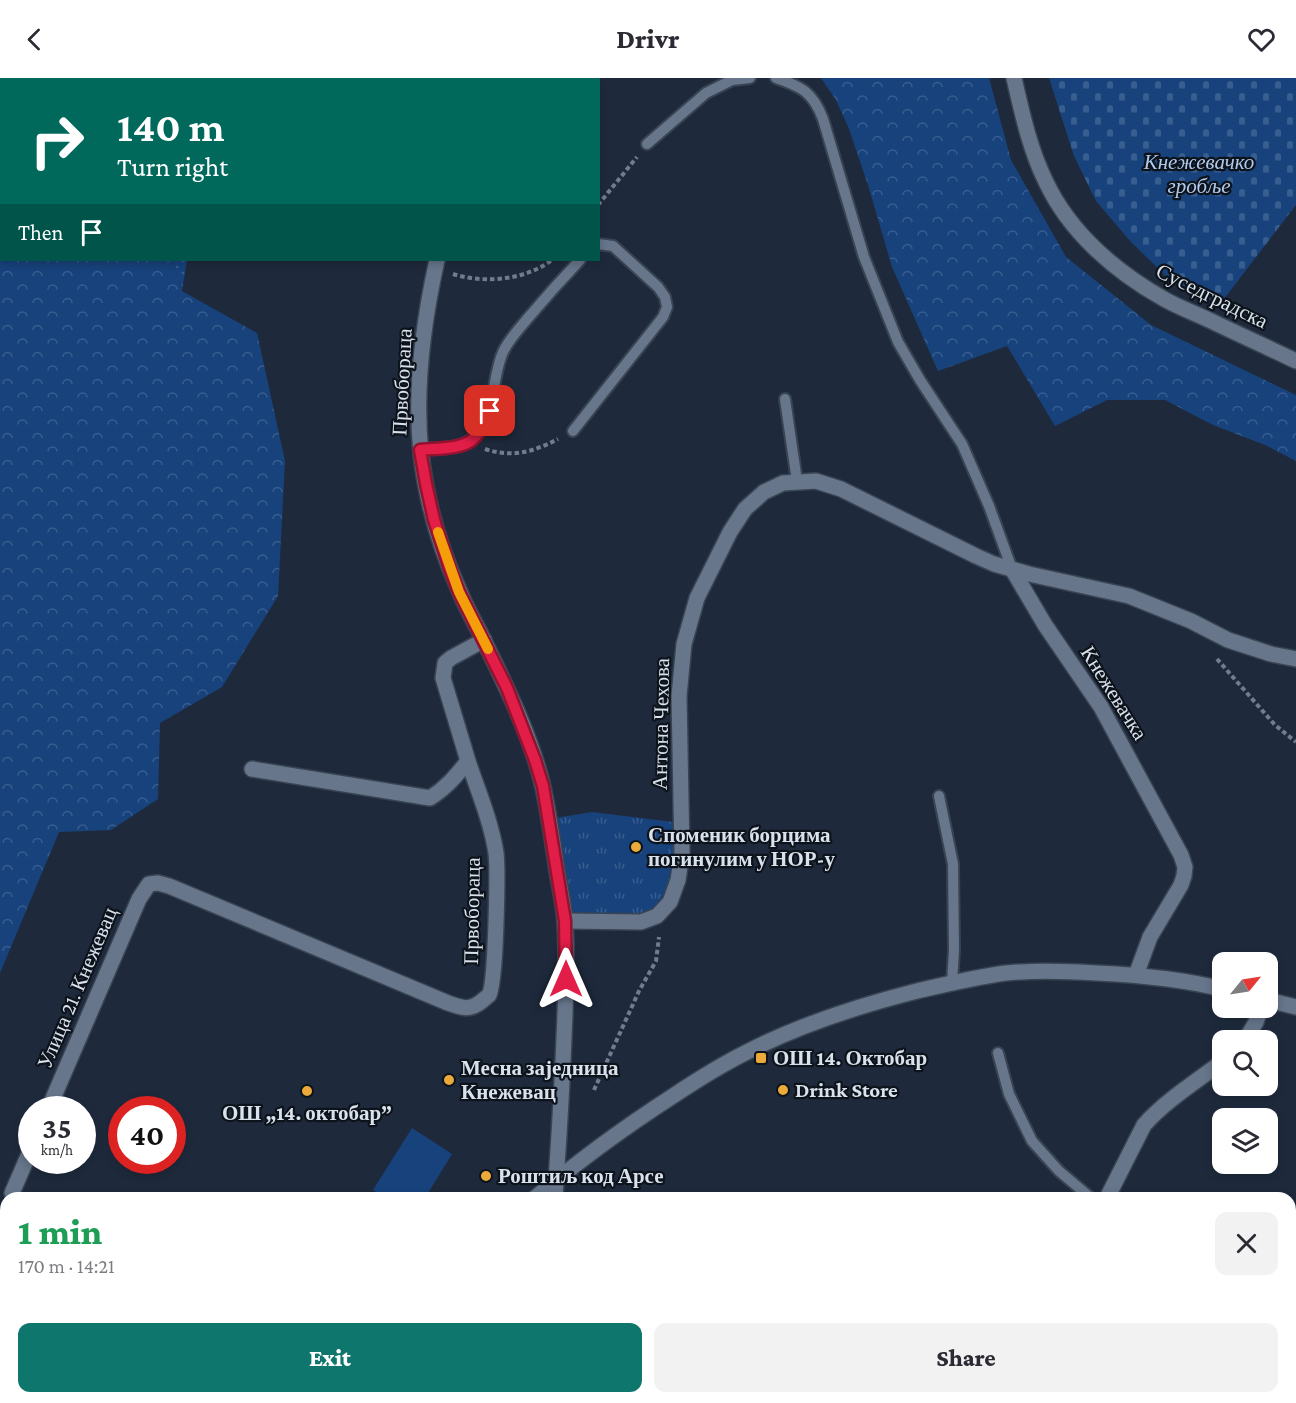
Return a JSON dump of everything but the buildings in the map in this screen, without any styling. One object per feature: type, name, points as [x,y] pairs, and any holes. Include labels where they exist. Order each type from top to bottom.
[{"type":"street","name":"Суседградска","points":[[1014,78],[1036,161],[1063,211],[1081,234],[1132,279],[1165,300],[1296,361]]},
{"type":"street","name":"Првобораца","points":[[436,264],[422,350],[419,404],[420,450],[426,484],[442,547],[459,592],[507,688],[535,760],[543,786],[565,921],[563,1069],[555,1192]]},
{"type":"street","points":[[797,481],[816,481],[841,489],[976,556],[1011,569],[1129,596],[1191,621],[1228,640],[1271,654],[1296,659]]},
{"type":"street","name":"Антона Чехова","points":[[657,916],[670,902],[678,880],[682,854],[679,696],[684,644],[697,598],[729,532],[746,509],[764,492],[783,483],[797,481]]},
{"type":"street","name":"Кнежевачка","points":[[1011,569],[1045,625],[1101,708],[1181,855],[1185,867],[1181,885],[1150,937],[1136,975]]},
{"type":"street","name":"Првобораца","points":[[149,885],[158,883],[169,886],[448,1003],[464,1008],[475,1006],[489,994],[493,977],[496,854],[487,815],[443,678],[443,670],[445,663],[451,658],[484,640]]},
{"type":"street","points":[[252,769],[430,798],[444,789],[468,761]]},
{"type":"street","name":"Улица 21. Кнежевац","points":[[54,1096],[139,899],[149,885]]},
{"type":"street","points":[[565,921],[640,922],[657,916]]},
{"type":"street","points":[[542,1192],[654,1108],[746,1052],[825,1018],[874,1002],[952,983],[1007,973],[1058,971],[1136,975],[1212,987]]},
{"type":"street","points":[[1278,1002],[1296,1006]]},
{"type":"street","points":[[1110,1192],[1144,1125],[1152,1116],[1212,1070]]},
{"type":"street","points":[[12,1192],[20,1174]]},
{"type":"lane","points":[[647,144],[706,93],[732,80],[750,78]]},
{"type":"lane","points":[[776,78],[790,82],[811,95],[818,105],[864,256],[898,342],[962,444],[1011,569]]},
{"type":"lane","points":[[573,431],[663,317],[667,307],[665,297],[658,287],[613,246],[600,244]]},
{"type":"lane","points":[[420,450],[458,446],[472,440],[482,428],[490,411],[498,366],[511,339],[579,261]]},
{"type":"lane","points":[[785,399],[797,481]]},
{"type":"lane","points":[[939,795],[953,864],[952,983]]},
{"type":"lane","points":[[998,1053],[1009,1094],[1032,1141],[1059,1171],[1084,1192]]},
{"type":"path","points":[[600,203],[647,144]]},
{"type":"path","points":[[436,264],[462,277],[491,280],[519,276],[551,261]]},
{"type":"path","points":[[472,440],[485,449],[500,454],[519,454],[543,447],[573,431]]},
{"type":"path","points":[[1212,653],[1275,725],[1296,742]]},
{"type":"path","points":[[594,1090],[639,991],[656,961],[659,940],[657,916]]},
{"type":"green space","points":[[821,78],[989,78],[1011,160],[1066,257],[1151,325],[1296,395],[1296,461],[1265,445],[1213,425],[1165,400],[1107,400],[1055,426],[1007,346],[938,371],[892,267],[849,129],[836,100]]},
{"type":"green space","name":"Кнежевачко гробље","points":[[1049,78],[1296,78],[1296,205],[1220,304],[1170,280],[1131,242],[1096,201],[1074,156]]},
{"type":"green space","points":[[0,261],[172,261],[182,291],[257,333],[285,461],[278,596],[222,687],[160,723],[158,799],[111,830],[59,832],[0,973]]},
{"type":"green space","points":[[172,261],[187,261],[182,291]]},
{"type":"green space","points":[[592,812],[681,823],[682,853],[663,910],[623,922],[565,921],[549,819]]},
{"type":"green space","points":[[412,1128],[452,1154],[429,1192],[376,1192],[373,1190]]},
{"type":"slow traffic","points":[[438,532],[459,592],[488,649]]},
{"type":"place","name":"Споменик борцима погинулим у НОР-у","points":[[636,847]]},
{"type":"place","name":"ОШ 14. Октобар","points":[[761,1058]]},
{"type":"place","name":"Месна заједница Кнежевац","points":[[449,1080]]},
{"type":"place","name":"Drink Store","points":[[783,1090]]},
{"type":"place","name":"ОШ „14. октобар”","points":[[307,1091]]},
{"type":"place","name":"Роштиљ код Арсе","points":[[486,1176]]},
{"type":"route","points":[[490,411],[482,428],[472,440],[458,446],[420,450],[434,520],[450,569],[459,592],[507,688],[524,728],[543,786],[565,921],[566,979]]}]
